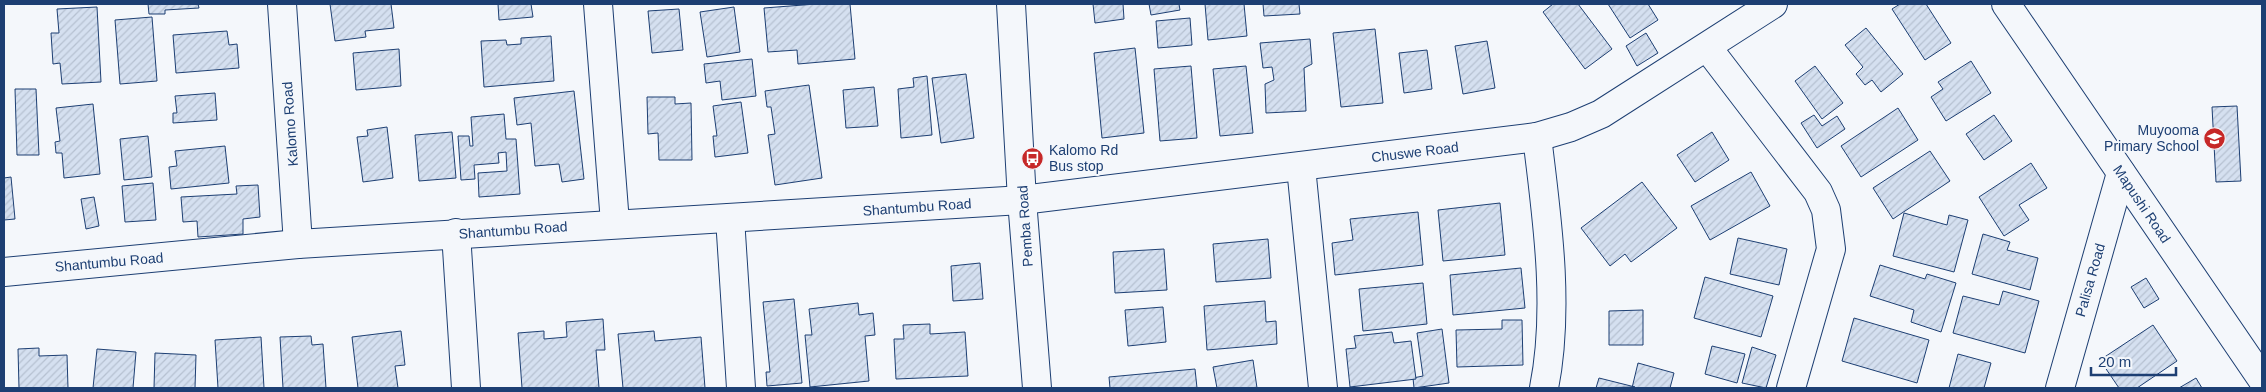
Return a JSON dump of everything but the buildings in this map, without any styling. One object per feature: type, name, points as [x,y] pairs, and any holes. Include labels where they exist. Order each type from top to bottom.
[{"type":"street","name":"Kalomo Road","points":[[282,4],[298,244]]},
{"type":"street","points":[[598,4],[615,223]]},
{"type":"street","name":"Pemba Road","points":[[1011,4],[1022,200],[1037,388]]},
{"type":"street","name":"Chuswe Road","points":[[1022,200],[1537,137],[1571,127],[1600,114],[1773,4]]},
{"type":"street","name":"Mapushi Road","points":[[2006,4],[2262,379]]},
{"type":"street","points":[[1707,47],[1818,192],[1826,210],[1831,249],[1791,388]]},
{"type":"street","points":[[1537,137],[1547,220],[1551,313],[1548,371],[1544,388]]},
{"type":"street","points":[[1301,166],[1324,388]]},
{"type":"street","name":"Palisa Road","points":[[2060,388],[2120,173]]},
{"type":"street","name":"Shantumbu Road","points":[[4,272],[298,244],[615,223],[1022,200]]},
{"type":"street","points":[[730,218],[741,388]]},
{"type":"street","points":[[456,233],[466,388]]},
{"type":"place","name":"Muyooma Primary School","points":[[2215,138]]},
{"type":"place","name":"Kalomo Rd Bus stop","points":[[1033,158]]}]
